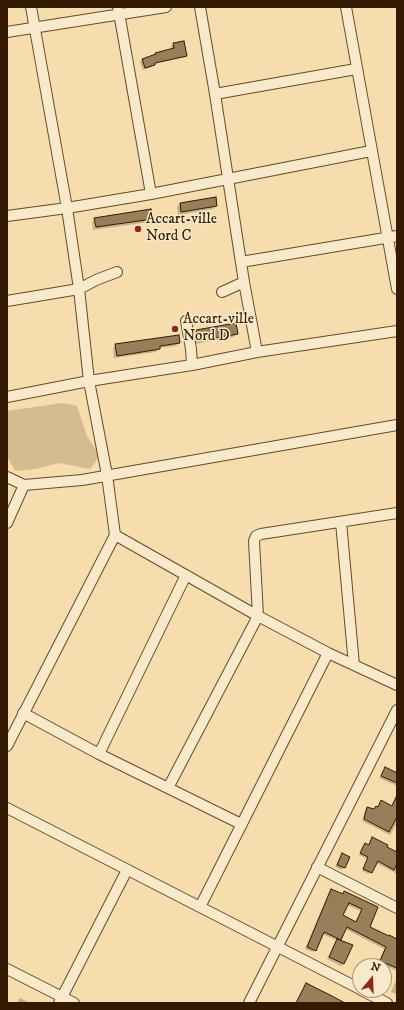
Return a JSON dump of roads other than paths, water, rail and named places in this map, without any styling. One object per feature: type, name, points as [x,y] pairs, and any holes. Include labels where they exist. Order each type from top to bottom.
[{"type":"street","points":[[7,746],[115,535],[107,476],[89,381],[79,289],[67,208],[31,7]]},
{"type":"street","points":[[7,32],[118,11],[166,7]]},
{"type":"street","points":[[200,7],[244,282],[257,352]]},
{"type":"street","points":[[346,7],[371,151],[392,237],[397,289]]},
{"type":"street","points":[[118,11],[151,194]]},
{"type":"street","points":[[215,94],[356,69]]},
{"type":"street","points":[[7,216],[151,194],[371,151]]},
{"type":"street","points":[[241,262],[392,237]]},
{"type":"street","points":[[7,301],[79,289],[96,280],[117,272]]},
{"type":"street","points":[[222,292],[244,282]]},
{"type":"street","points":[[186,321],[192,365]]},
{"type":"street","points":[[7,397],[89,381],[192,365],[257,352],[397,331]]},
{"type":"street","points":[[7,477],[24,485],[82,480],[397,425]]},
{"type":"street","points":[[7,523],[24,485]]},
{"type":"street","points":[[168,788],[258,616],[254,541],[256,536],[397,513]]},
{"type":"street","points":[[341,522],[354,665]]},
{"type":"street","points":[[115,535],[258,616],[328,653],[397,685]]},
{"type":"street","points":[[99,754],[186,575]]},
{"type":"street","points":[[200,907],[240,824],[328,653]]},
{"type":"street","points":[[249,1003],[397,710]]},
{"type":"street","points":[[23,713],[99,754],[240,824]]},
{"type":"street","points":[[7,808],[352,985]]},
{"type":"street","points":[[317,867],[397,908]]},
{"type":"street","points":[[61,1000],[127,870]]},
{"type":"street","points":[[7,969],[61,1000],[74,1003]]},
{"type":"street","points":[[377,998],[387,1003]]},
{"type":"place","name":"Accart-ville Nord C","points":[[138,229]]},
{"type":"place","name":"Accart-ville Nord D","points":[[175,329]]}]
